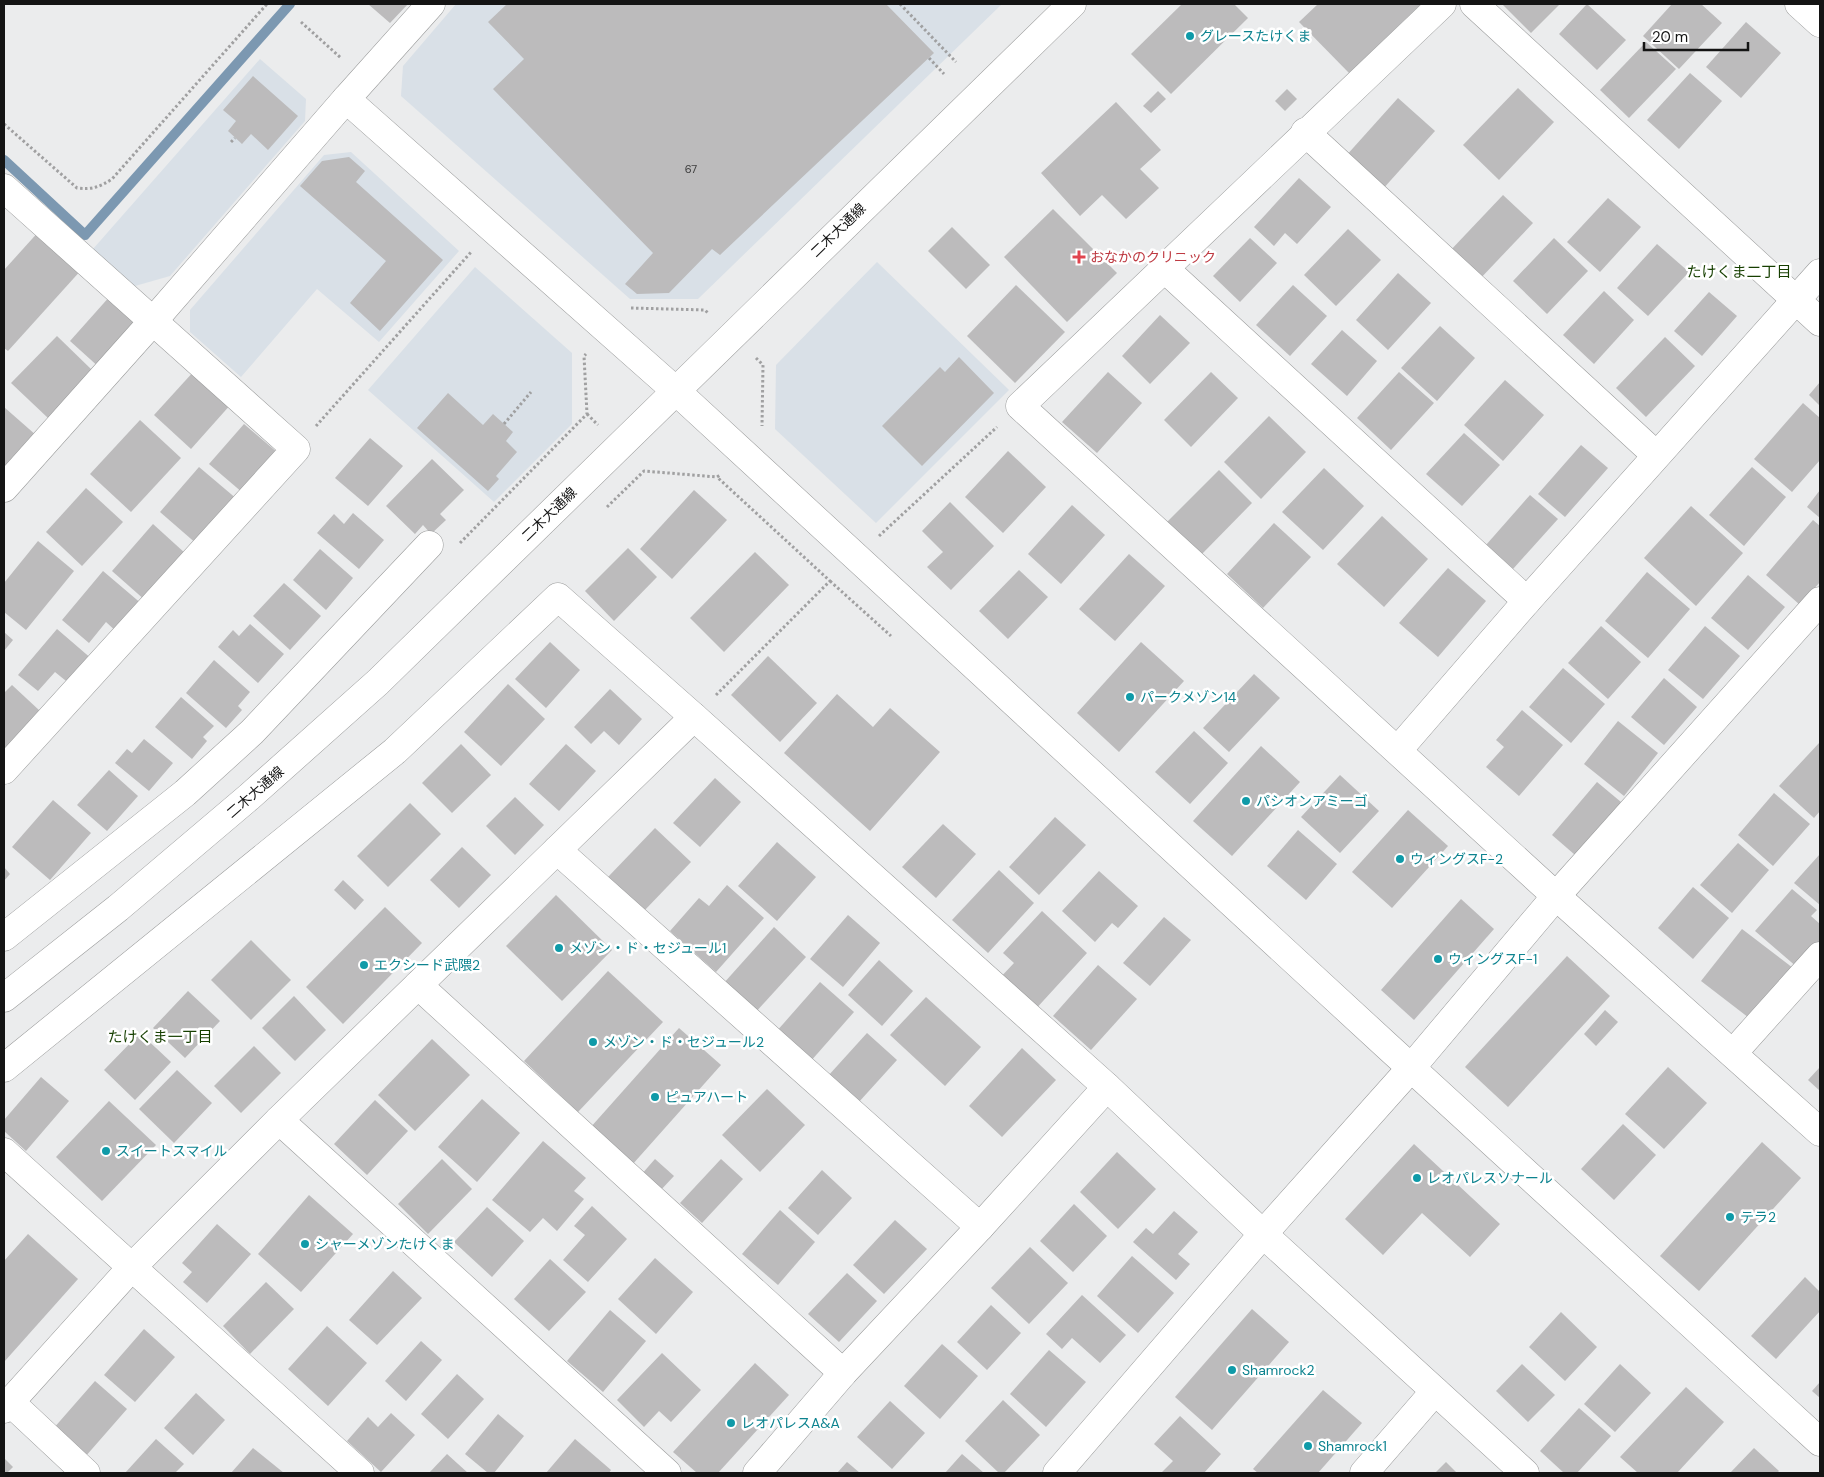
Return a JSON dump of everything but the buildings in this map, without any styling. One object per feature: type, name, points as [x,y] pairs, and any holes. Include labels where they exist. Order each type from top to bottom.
[{"type":"street","points":[[4,488],[431,4]]},
{"type":"street","name":"二木大通線","points":[[4,998],[140,890],[249,797],[378,682],[731,335],[1072,4]]},
{"type":"street","points":[[1442,4],[1305,132],[1164,270],[1020,406],[1556,896],[1820,1132]]},
{"type":"street","points":[[1474,4],[1820,322]]},
{"type":"street","points":[[1799,4],[1820,23]]},
{"type":"street","points":[[346,99],[676,391],[1820,1442]]},
{"type":"street","points":[[1305,132],[1656,455]]},
{"type":"street","points":[[4,188],[154,320],[296,449],[4,770]]},
{"type":"street","points":[[1164,270],[1527,600]]},
{"type":"street","points":[[1398,750],[1527,600],[1820,273]]},
{"type":"street","points":[[4,937],[185,793],[252,732],[429,545]]},
{"type":"street","points":[[4,1068],[395,751],[558,598],[694,716],[1107,1087],[1263,1234],[1525,1473]]},
{"type":"street","points":[[1056,1473],[1263,1234],[1411,1068],[1556,896],[1820,601]]},
{"type":"street","points":[[86,1473],[7,1405],[132,1268],[279,1120],[694,716]]},
{"type":"street","points":[[557,850],[980,1227]]},
{"type":"street","points":[[1733,1053],[1820,956]]},
{"type":"street","points":[[418,985],[843,1373]]},
{"type":"street","points":[[757,1473],[843,1373],[980,1227],[1107,1087]]},
{"type":"street","points":[[279,1120],[667,1473]]},
{"type":"street","points":[[4,1152],[360,1473]]},
{"type":"street","points":[[1364,1473],[1435,1391]]},
{"type":"path","points":[[4,124],[77,188],[90,190],[103,186],[112,179],[266,4]]},
{"type":"path","points":[[900,4],[956,62]]},
{"type":"path","points":[[301,22],[345,62]]},
{"type":"path","points":[[929,58],[944,74]]},
{"type":"path","points":[[231,142],[235,138]]},
{"type":"path","points":[[296,449],[472,251]]},
{"type":"path","points":[[626,308],[705,310],[713,318]]},
{"type":"path","points":[[754,356],[763,365],[762,429]]},
{"type":"path","points":[[504,424],[531,392]]},
{"type":"path","points":[[878,536],[1020,406]]},
{"type":"path","points":[[587,414],[600,427]]},
{"type":"path","points":[[694,716],[830,581],[717,477]]},
{"type":"shaded area","points":[[456,4],[1002,4],[698,299],[630,299],[401,96],[403,66]]},
{"type":"shaded area","points":[[260,59],[306,99],[305,121],[170,276],[135,286],[93,249]]},
{"type":"shaded area","points":[[351,152],[459,251],[379,342],[317,289],[241,377],[190,332],[190,310],[324,155]]},
{"type":"shaded area","points":[[877,262],[1009,390],[876,523],[775,429],[776,365]]},
{"type":"shaded area","points":[[475,267],[572,353],[572,424],[494,502],[368,390]]},
{"type":"waterway","points":[[4,160],[85,235],[290,4]]},
{"type":"place","name":"グレースたけくま","points":[[1190,36]]},
{"type":"place","name":"おなかのクリニック","points":[[1079,257]]},
{"type":"place","name":"パークメゾン14","points":[[1130,697]]},
{"type":"place","name":"パシオンアミーゴ","points":[[1246,801]]},
{"type":"place","name":"ウィングスF-2","points":[[1400,859]]},
{"type":"place","name":"メゾン・ド・セジュール1","points":[[559,948]]},
{"type":"place","name":"ウィングスF-1","points":[[1438,959]]},
{"type":"place","name":"エクシード武隈2","points":[[364,965]]},
{"type":"place","name":"メゾン・ド・セジュール2","points":[[593,1042]]},
{"type":"place","name":"ピュアハート","points":[[655,1097]]},
{"type":"place","name":"スイートスマイル","points":[[106,1151]]},
{"type":"place","name":"レオパレスソナール","points":[[1417,1178]]},
{"type":"place","name":"テラ2","points":[[1730,1217]]},
{"type":"place","name":"シャーメゾンたけくま","points":[[305,1244]]},
{"type":"place","name":"Shamrock2","points":[[1232,1370]]},
{"type":"place","name":"レオパレスA&A","points":[[731,1423]]},
{"type":"place","name":"Shamrock1","points":[[1308,1446]]},
{"type":"district","name":"たけくま二丁目","points":[[1739,272]]},
{"type":"district","name":"たけくま一丁目","points":[[160,1037]]}]
